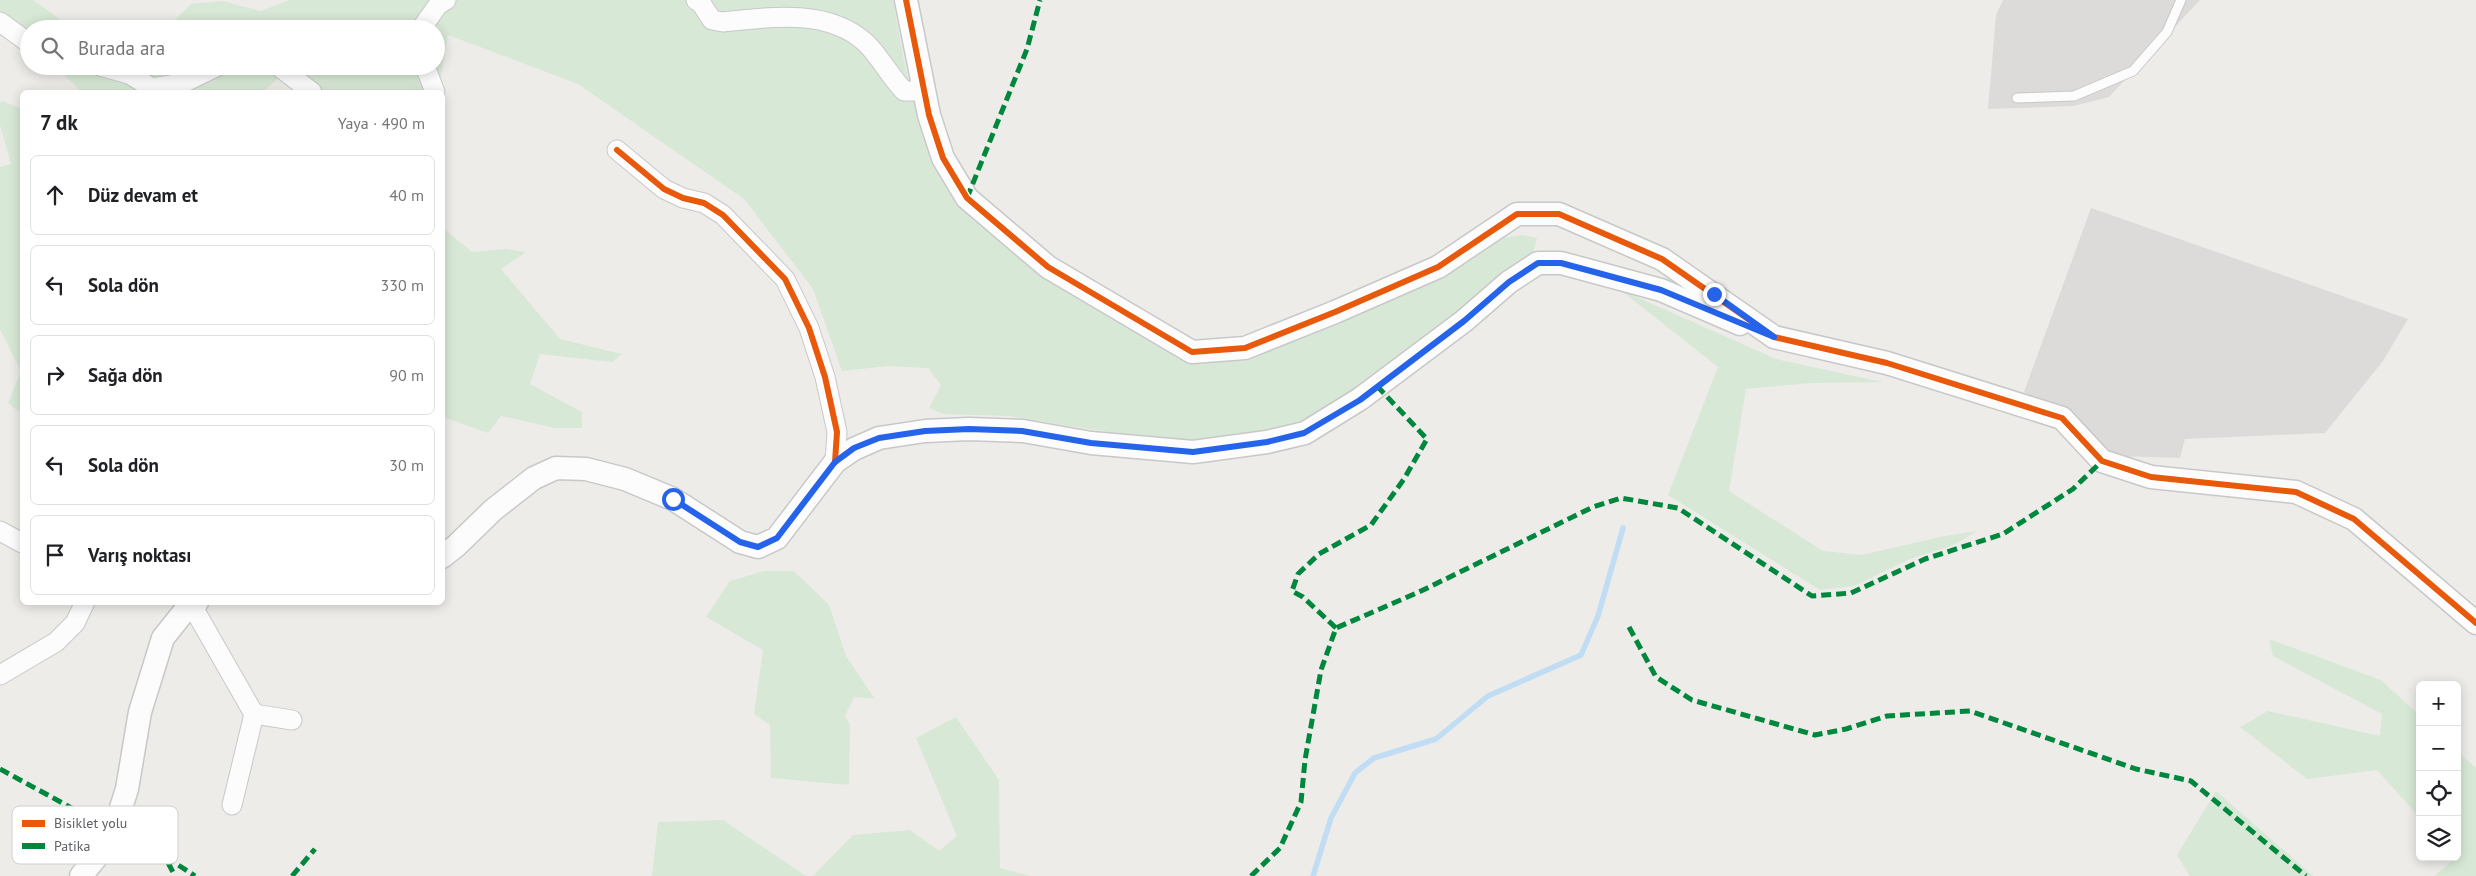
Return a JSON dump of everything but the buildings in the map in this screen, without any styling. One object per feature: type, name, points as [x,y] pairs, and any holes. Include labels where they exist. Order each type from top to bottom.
[{"type":"street","points":[[428,20],[438,5],[446,0]]},
{"type":"street","points":[[696,0],[701,3],[712,20],[723,22],[801,17],[839,24],[866,43],[904,91],[924,92]]},
{"type":"street","points":[[906,0],[929,115],[943,158],[967,198],[1048,267],[1192,352],[1245,348],[1344,308],[1438,267],[1517,214],[1559,214],[1662,259],[1774,337]]},
{"type":"street","points":[[0,22],[20,36]]},
{"type":"street","points":[[131,75],[152,88],[183,83],[199,75]]},
{"type":"street","points":[[290,75],[309,90]]},
{"type":"street","points":[[428,75],[434,90]]},
{"type":"street","points":[[617,150],[664,189],[683,198],[704,203],[722,215],[785,279],[809,328],[826,377],[837,432],[835,462]]},
{"type":"street","points":[[445,554],[456,546],[493,510],[534,478],[556,468],[586,469],[625,479],[673,499],[740,542],[758,547],[777,538],[835,462],[854,448],[879,438],[925,431],[969,429],[1022,431],[1091,443],[1193,452],[1267,442],[1304,433],[1360,400],[1464,321],[1509,282],[1538,263],[1561,263],[1661,290],[1774,337],[1887,363],[2062,418],[2102,461],[2152,477],[2296,492],[2354,519],[2476,623]]},
{"type":"street","points":[[0,531],[20,542]]},
{"type":"street","points":[[0,675],[56,642],[75,624],[84,605]]},
{"type":"street","points":[[122,806],[127,789],[140,712],[163,638],[191,605]]},
{"type":"street","points":[[194,605],[254,714],[232,805]]},
{"type":"street","points":[[254,714],[292,720]]},
{"type":"street","points":[[81,876],[91,864]]},
{"type":"lane","points":[[2017,98],[2074,96],[2133,71],[2167,32],[2181,0]]},
{"type":"shaded area","points":[[2003,0],[2200,0],[2109,97],[2074,106],[1988,109],[1996,15]]},
{"type":"shaded area","points":[[2091,208],[2408,319],[2383,361],[2325,433],[2185,439],[2180,458],[2112,456],[2069,414],[2024,392]]},
{"type":"green space","points":[[0,0],[33,0],[61,20],[20,20],[20,33],[0,16]]},
{"type":"green space","points":[[290,0],[893,0],[906,71],[933,158],[959,202],[1182,359],[1230,362],[1307,332],[1501,238],[1522,235],[1537,238],[1533,253],[1463,312],[1304,426],[1206,443],[1133,436],[1009,416],[944,414],[929,408],[941,385],[928,368],[888,366],[842,371],[813,289],[744,199],[578,84],[448,35],[445,52],[445,20],[175,20],[191,4],[223,1],[261,11]]},
{"type":"green space","points":[[64,75],[281,75],[263,90],[80,90]]},
{"type":"green space","points":[[303,75],[441,75],[438,90],[322,90]]},
{"type":"green space","points":[[2,101],[20,108],[20,370],[0,329],[0,167],[11,164],[0,125],[0,103]]},
{"type":"green space","points":[[445,230],[472,252],[507,249],[526,252],[501,269],[560,339],[622,354],[612,362],[540,354],[530,384],[582,412],[582,428],[555,428],[501,416],[488,433],[445,418]]},
{"type":"green space","points":[[1619,289],[1776,359],[1882,382],[1811,383],[1746,389],[1729,491],[1823,551],[1862,555],[1944,536],[1978,531],[1951,546],[1910,559],[1854,586],[1820,590],[1668,495],[1718,367]]},
{"type":"green space","points":[[20,374],[20,410],[18,411],[8,403]]},
{"type":"green space","points":[[764,571],[794,571],[829,605],[846,656],[875,699],[854,697],[845,716],[850,725],[849,785],[771,778],[770,725],[754,714],[763,650],[706,617],[730,581]]},
{"type":"green space","points":[[2269,639],[2381,680],[2416,712],[2416,814],[2377,770],[2307,779],[2240,727],[2268,711],[2380,736],[2382,714],[2273,656]]},
{"type":"green space","points":[[956,717],[999,780],[1000,868],[1030,876],[813,876],[853,835],[910,830],[939,851],[957,836],[916,738]]},
{"type":"green space","points":[[2461,755],[2476,768],[2476,876],[2434,876],[2452,861],[2461,861]]},
{"type":"green space","points":[[2216,791],[2313,876],[2190,876],[2177,855]]},
{"type":"green space","points":[[723,820],[806,876],[652,876],[658,822]]},
{"type":"waterway","points":[[1313,876],[1331,818],[1355,773],[1374,758],[1436,739],[1488,696],[1581,655],[1598,616],[1623,528]]},
{"type":"marked path","points":[[967,198],[1027,49],[1040,0]]},
{"type":"marked path","points":[[1336,628],[1303,597],[1292,591],[1298,574],[1319,554],[1371,525],[1404,479],[1427,439],[1377,386]]},
{"type":"marked path","points":[[1251,876],[1280,848],[1301,802],[1305,760],[1321,670],[1336,628],[1419,592],[1593,507],[1621,498],[1678,508],[1812,596],[1851,593],[1925,559],[2003,534],[2073,489],[2102,461]]},
{"type":"marked path","points":[[1629,627],[1656,677],[1692,700],[1815,735],[1846,729],[1887,716],[1970,711],[2136,769],[2191,781],[2306,876]]},
{"type":"marked path","points":[[0,769],[68,806]]},
{"type":"marked path","points":[[292,876],[315,849]]},
{"type":"marked path","points":[[169,864],[175,876]]},
{"type":"marked path","points":[[177,864],[195,876]]},
{"type":"cycle path","points":[[906,0],[929,115],[943,158],[967,198],[1048,267],[1192,352],[1245,348],[1335,312],[1438,267],[1517,214],[1559,214],[1662,259],[1774,337],[1887,363],[2062,418],[2102,461],[2151,477],[2296,492],[2354,519],[2476,623]]},
{"type":"cycle path","points":[[617,150],[664,189],[683,198],[704,203],[723,215],[785,279],[809,328],[825,377],[837,432],[835,462]]},
{"type":"route","points":[[673,499],[740,542],[758,547],[777,538],[835,462],[854,448],[879,438],[925,431],[969,429],[1022,431],[1091,443],[1193,452],[1267,442],[1304,433],[1360,400],[1464,321],[1509,282],[1538,263],[1561,263],[1661,290],[1774,337],[1714,294]]}]
